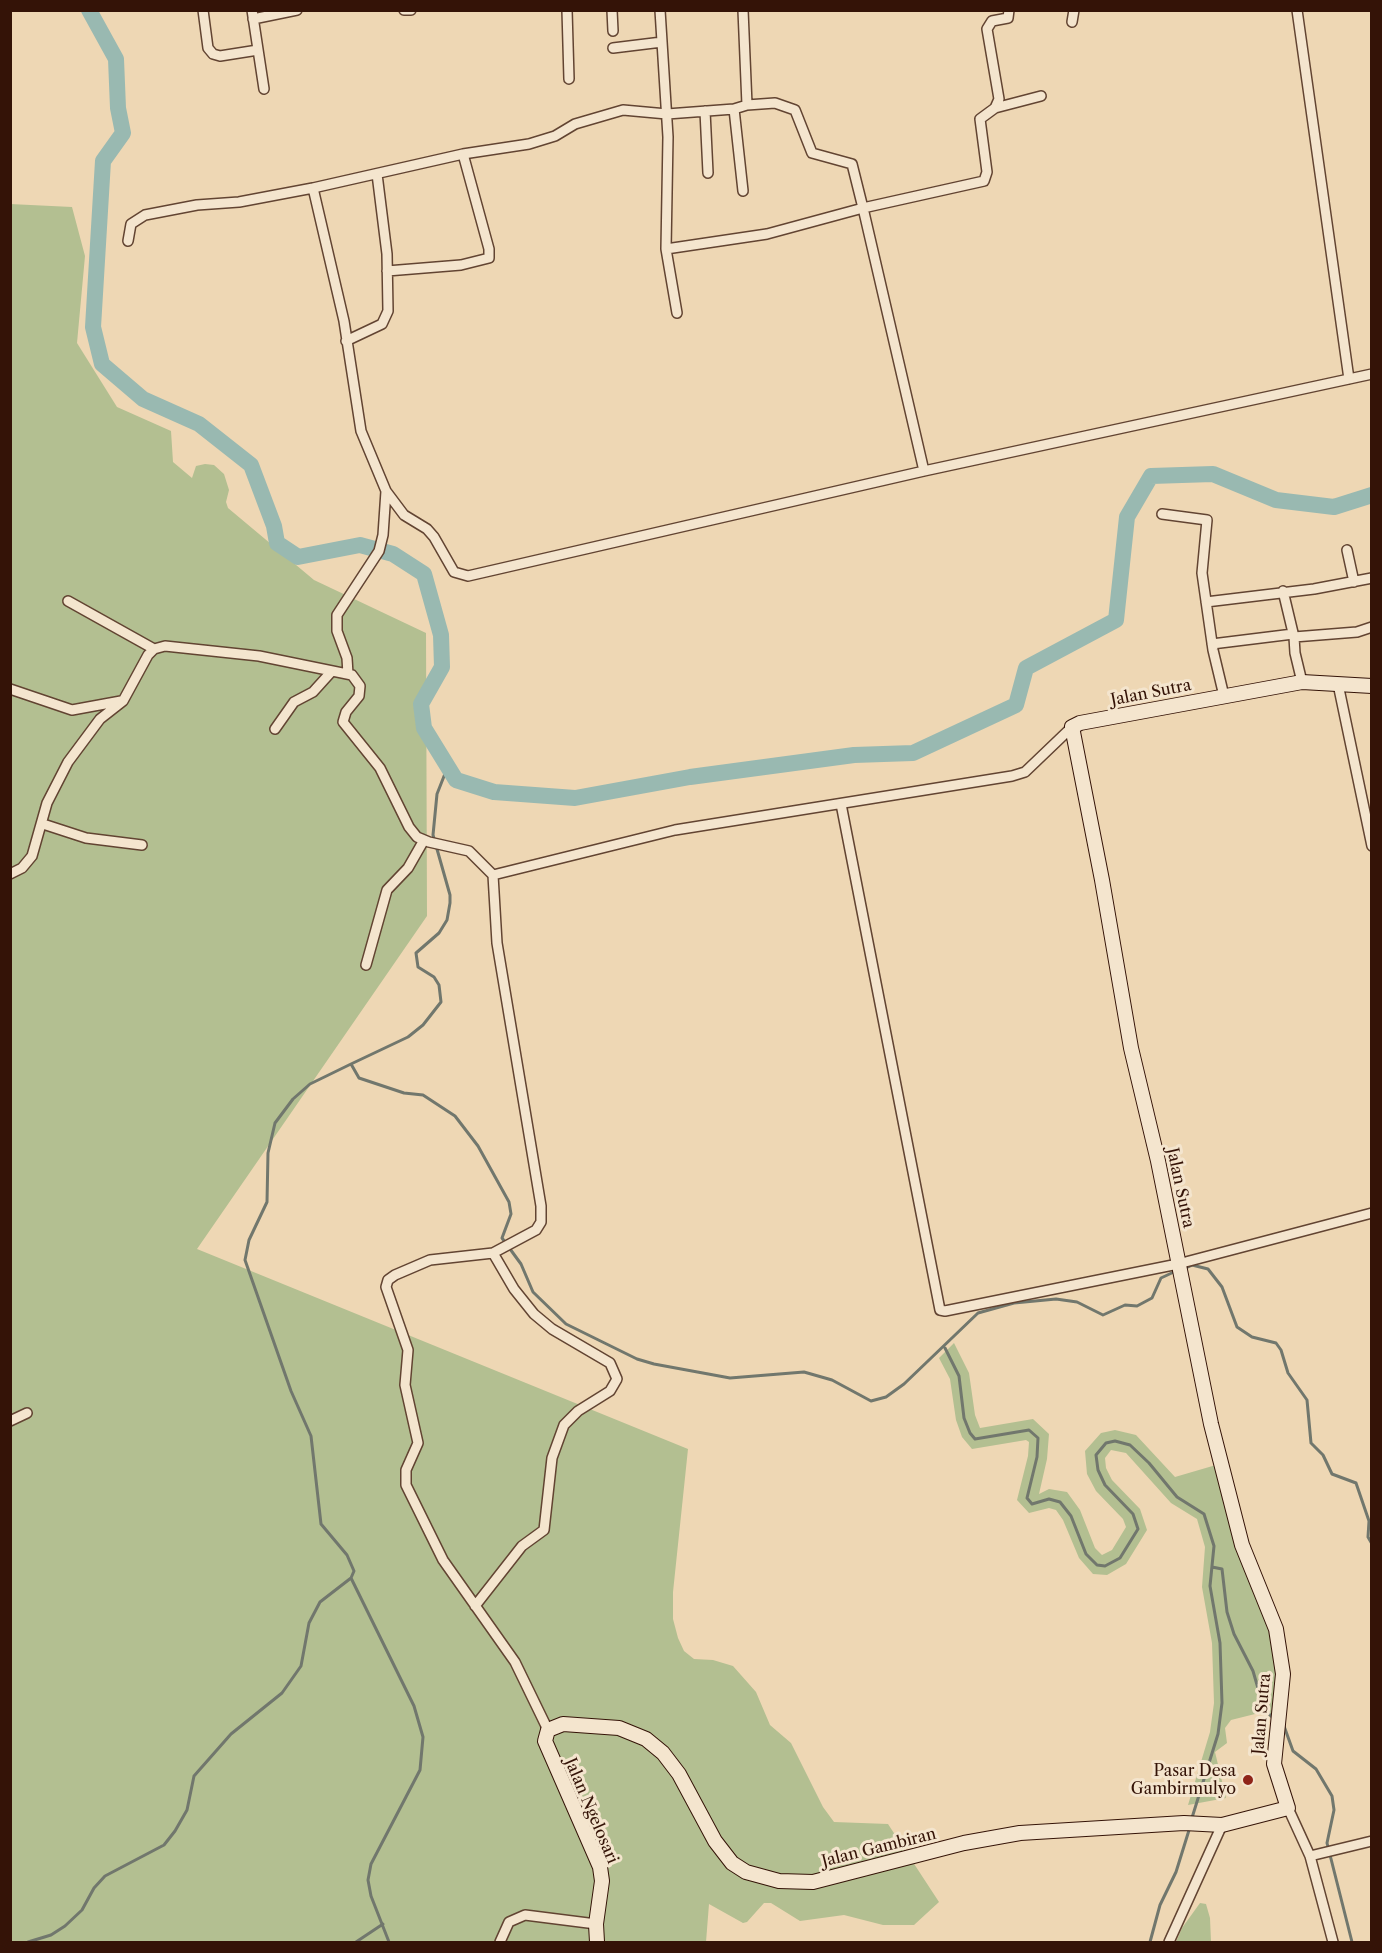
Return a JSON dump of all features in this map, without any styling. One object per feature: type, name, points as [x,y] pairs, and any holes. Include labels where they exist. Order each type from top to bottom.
[{"type":"street","points":[[203,10],[208,48],[213,54],[220,56],[258,50]]},
{"type":"street","points":[[264,89],[253,15],[297,10]]},
{"type":"street","points":[[404,10],[411,10]]},
{"type":"street","points":[[567,10],[569,79]]},
{"type":"street","points":[[612,10],[613,31]]},
{"type":"street","points":[[660,10],[667,114],[666,249],[677,313]]},
{"type":"street","points":[[743,10],[747,105]]},
{"type":"street","points":[[1072,22],[1074,10]]},
{"type":"street","points":[[1298,10],[1348,379]]},
{"type":"street","points":[[995,108],[999,99],[999,90],[987,39],[987,29],[992,21],[1009,14]]},
{"type":"street","points":[[613,48],[662,42]]},
{"type":"street","points":[[666,249],[766,234],[863,208],[984,181],[987,172],[980,119],[995,108],[1041,96]]},
{"type":"street","points":[[128,241],[131,225],[145,214],[197,205],[239,202],[464,154],[544,140],[575,124],[623,110],[667,114],[734,109],[747,105],[776,102],[795,110],[812,153],[852,164],[924,471]]},
{"type":"street","points":[[734,109],[743,191]]},
{"type":"street","points":[[705,111],[708,173]]},
{"type":"street","points":[[387,271],[461,265],[489,258],[464,154]]},
{"type":"street","points":[[346,341],[375,328],[386,319],[387,271],[377,174]]},
{"type":"street","points":[[313,188],[346,341],[361,431],[386,491],[405,515],[427,529],[434,537],[454,572],[468,576],[924,471],[1371,374]]},
{"type":"street","points":[[348,674],[347,658],[337,631],[337,615],[379,551],[383,535],[386,491]]},
{"type":"street","points":[[1162,514],[1207,520],[1202,573],[1212,644],[1224,696]]},
{"type":"street","points":[[1347,550],[1354,582]]},
{"type":"street","points":[[1206,602],[1371,578]]},
{"type":"street","points":[[1283,591],[1302,682]]},
{"type":"street","points":[[68,601],[154,649]]},
{"type":"street","points":[[1212,644],[1357,632],[1371,627]]},
{"type":"street","points":[[10,874],[22,868],[33,856],[47,803],[68,762],[100,719],[123,701],[154,649],[165,646],[259,656],[348,674],[358,681],[359,696],[346,712],[343,722],[380,768],[417,837],[469,851],[493,875],[497,943],[508,1020],[541,1206],[541,1222],[536,1230],[497,1250],[430,1260],[395,1275],[388,1280],[386,1287],[408,1350],[405,1385],[418,1443],[406,1470],[406,1485],[443,1560],[515,1662],[548,1730]]},
{"type":"street","points":[[275,729],[294,702],[316,689],[332,671]]},
{"type":"street","name":"Jalan Sutra","points":[[1333,1942],[1315,1855],[1288,1808],[1274,1764],[1283,1674],[1276,1629],[1238,1530],[1210,1424],[1158,1161],[1131,1048],[1102,880],[1072,727],[1080,723],[1302,682],[1371,686]]},
{"type":"street","points":[[1338,684],[1371,846]]},
{"type":"street","points":[[10,690],[72,710],[123,701]]},
{"type":"street","points":[[493,875],[675,830],[1025,772],[1072,727]]},
{"type":"street","points":[[841,804],[940,1310],[945,1311],[1179,1268],[1371,1214]]},
{"type":"street","points":[[43,824],[86,838],[142,845]]},
{"type":"street","points":[[366,965],[387,890],[408,868],[426,841]]},
{"type":"street","points":[[475,1606],[522,1545],[539,1534],[547,1525],[552,1458],[564,1425],[578,1411],[610,1391],[617,1379],[616,1372],[610,1363],[552,1329],[534,1314],[514,1289],[497,1250]]},
{"type":"street","points":[[10,1421],[27,1413]]},
{"type":"street","name":"Jalan Gambiran","points":[[548,1730],[563,1724],[596,1725],[633,1732],[646,1739],[663,1753],[679,1774],[715,1841],[732,1863],[746,1872],[779,1881],[800,1883],[824,1880],[972,1842],[1020,1833],[1191,1823],[1222,1825],[1288,1808]]},
{"type":"street","name":"Jalan Ngelosari","points":[[548,1730],[546,1748],[600,1867],[602,1881],[596,1924],[597,1942]]},
{"type":"street","points":[[1169,1942],[1222,1825]]},
{"type":"street","points":[[1315,1855],[1371,1841]]},
{"type":"street","points":[[500,1942],[509,1922],[525,1915],[596,1924]]},
{"type":"green space","points":[[10,204],[72,207],[85,256],[77,343],[117,407],[171,431],[173,462],[192,478],[196,466],[214,465],[224,474],[229,490],[226,502],[228,508],[314,580],[426,633],[427,916],[197,1249],[688,1449],[673,1592],[673,1619],[684,1651],[694,1659],[713,1660],[733,1666],[756,1692],[770,1725],[791,1743],[823,1807],[834,1822],[888,1824],[939,1902],[914,1925],[883,1925],[844,1915],[800,1921],[771,1903],[764,1903],[747,1922],[743,1923],[709,1904],[706,1942],[11,1942]]},
{"type":"green space","points":[[954,1343],[969,1373],[975,1415],[980,1428],[1033,1419],[1049,1434],[1047,1459],[1039,1494],[1049,1489],[1067,1492],[1080,1510],[1095,1548],[1102,1555],[1112,1550],[1126,1527],[1123,1519],[1096,1491],[1087,1474],[1085,1451],[1101,1433],[1115,1430],[1136,1435],[1175,1477],[1216,1465],[1268,1617],[1279,1674],[1275,1714],[1255,1714],[1231,1720],[1225,1728],[1227,1743],[1215,1752],[1226,1798],[1188,1805],[1210,1732],[1214,1703],[1212,1643],[1202,1587],[1205,1547],[1197,1519],[1171,1503],[1126,1453],[1111,1450],[1105,1458],[1106,1468],[1112,1480],[1140,1509],[1147,1530],[1126,1564],[1107,1575],[1093,1574],[1079,1558],[1063,1520],[1056,1510],[1049,1508],[1029,1513],[1017,1500],[1028,1456],[1029,1442],[1026,1440],[972,1449],[962,1437],[956,1420],[950,1379],[939,1358]]},
{"type":"green space","points":[[1200,1903],[1206,1904],[1210,1918],[1211,1942],[1176,1942],[1182,1928]]},
{"type":"waterway","points":[[89,10],[116,59],[118,108],[123,133],[103,161],[93,327],[102,364],[143,399],[199,424],[251,465],[274,526],[277,543],[298,557],[360,545],[393,554],[424,574],[441,635],[442,667],[421,704],[424,728],[456,780],[494,792],[575,798],[690,777],[854,755],[913,753],[1016,705],[1026,668],[1116,620],[1127,517],[1151,476],[1213,474],[1276,500],[1334,507],[1372,495]]},
{"type":"waterway","points":[[448,766],[437,794],[433,835],[450,895],[450,903],[447,920],[439,933],[416,953],[418,967],[434,977],[439,985],[441,1002],[423,1025],[408,1037],[351,1064],[359,1078],[404,1093],[423,1095],[455,1116],[478,1146],[509,1202],[511,1214],[502,1238],[521,1264],[533,1292],[566,1324],[637,1359],[654,1364],[730,1378],[804,1372],[832,1380],[871,1401],[886,1397],[904,1384],[978,1313],[1014,1303],[1056,1299],[1077,1302],[1103,1315],[1125,1305],[1137,1306],[1152,1298],[1161,1278],[1176,1271]]},
{"type":"waterway","points":[[28,1942],[51,1935],[65,1926],[82,1910],[94,1888],[105,1876],[164,1845],[187,1810],[194,1776],[231,1734],[282,1693],[301,1666],[309,1623],[320,1602],[351,1578],[354,1571],[347,1555],[321,1524],[311,1436],[291,1391],[245,1260],[249,1240],[267,1202],[268,1153],[275,1123],[293,1099],[310,1084],[351,1064]]},
{"type":"waterway","points":[[1185,1268],[1192,1265],[1208,1269],[1222,1287],[1237,1327],[1252,1337],[1276,1343],[1281,1350],[1288,1373],[1307,1400],[1311,1443],[1323,1455],[1332,1474],[1356,1483],[1369,1521],[1368,1537],[1372,1544]]},
{"type":"waterway","points":[[945,1348],[959,1376],[964,1418],[970,1433],[975,1439],[1029,1430],[1038,1438],[1037,1457],[1027,1498],[1032,1504],[1049,1499],[1060,1502],[1071,1516],[1086,1554],[1097,1565],[1105,1566],[1120,1558],[1138,1529],[1133,1514],[1105,1485],[1098,1470],[1096,1455],[1106,1443],[1115,1441],[1130,1445],[1149,1463],[1177,1497],[1204,1514],[1214,1546],[1210,1586],[1220,1643],[1222,1703],[1218,1734],[1191,1821]]},
{"type":"waterway","points":[[1212,1567],[1222,1569],[1227,1612],[1234,1634],[1253,1671],[1264,1709],[1274,1719]]},
{"type":"waterway","points":[[351,1578],[414,1706],[423,1737],[420,1770],[371,1864],[368,1880],[371,1896],[389,1942]]},
{"type":"waterway","points":[[1284,1726],[1293,1751],[1316,1769],[1332,1796],[1334,1810],[1327,1843],[1352,1942]]},
{"type":"waterway","points":[[1150,1942],[1160,1905],[1176,1872],[1190,1827]]},
{"type":"waterway","points":[[356,1942],[383,1924]]},
{"type":"place","name":"Pasar Desa Gambirmulyo","points":[[1248,1780]]}]
